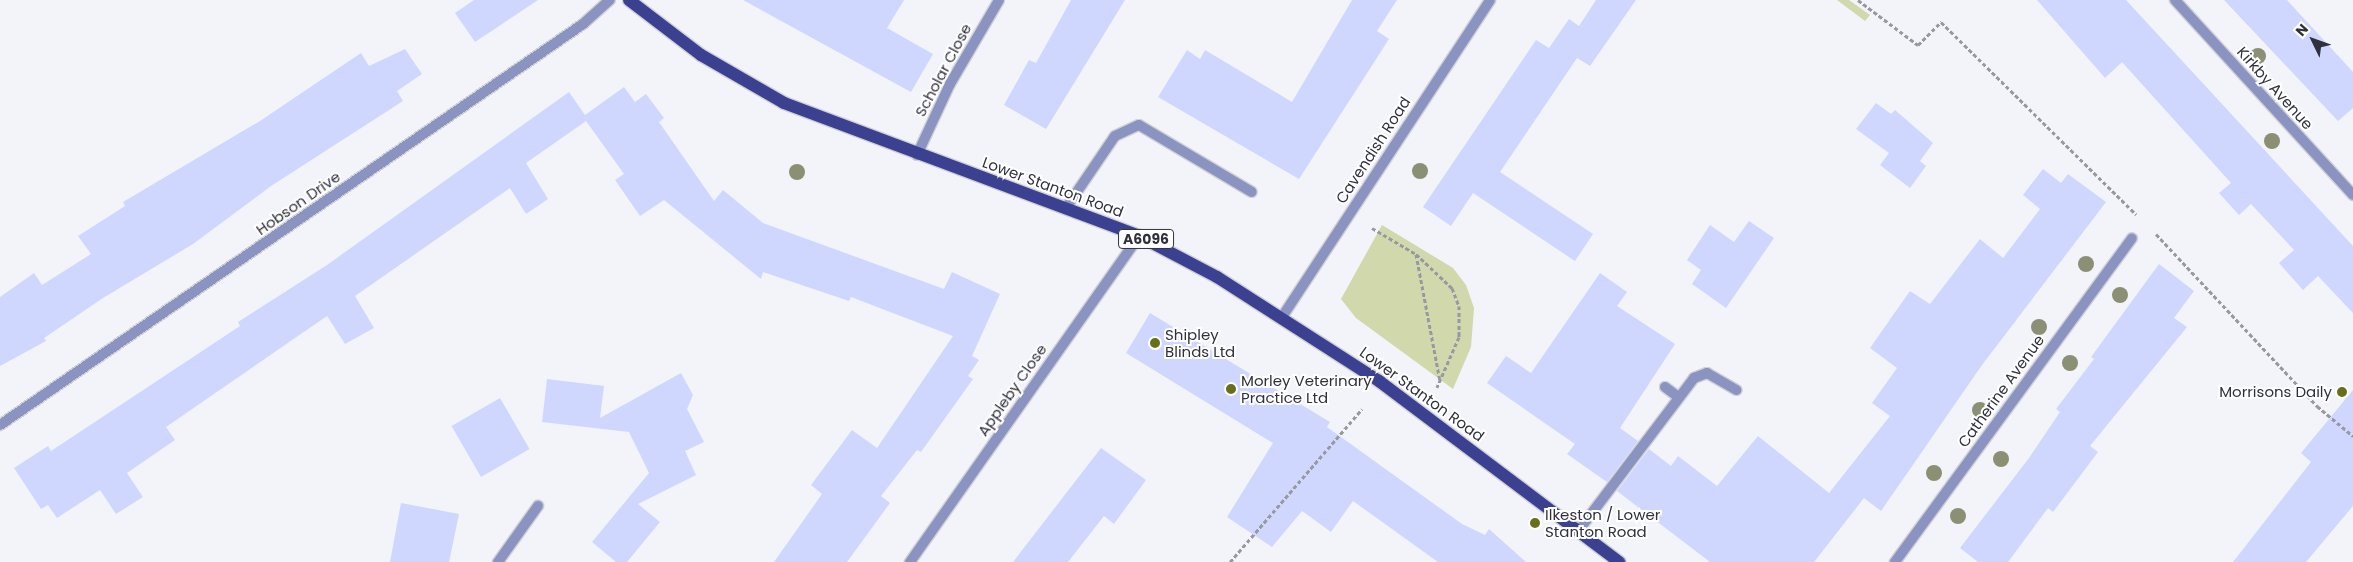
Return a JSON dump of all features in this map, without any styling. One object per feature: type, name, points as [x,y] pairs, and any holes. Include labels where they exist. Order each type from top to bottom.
[{"type":"main road","name":"Lower Stanton Road","points":[[629,0],[694,50],[755,89],[917,155],[1139,236],[1282,317],[1380,381],[1619,562]]},
{"type":"street","name":"Hobson Drive","points":[[0,425],[560,40],[610,0]]},
{"type":"street","name":"Scholar Close","points":[[917,155],[950,84],[999,0]]},
{"type":"street","name":"Cavendish Road","points":[[1282,317],[1490,0]]},
{"type":"street","name":"Kirkby Avenue","points":[[2175,0],[2353,196]]},
{"type":"street","points":[[1066,208],[1115,136],[1139,125],[1252,192]]},
{"type":"street","name":"Appleby Close","points":[[910,562],[1139,236]]},
{"type":"street","name":"Catherine Avenue","points":[[1895,562],[2132,238]]},
{"type":"street","points":[[1579,530],[1677,396],[1694,378],[1708,373],[1737,390]]},
{"type":"street","points":[[1665,387],[1677,396]]},
{"type":"street","points":[[498,562],[538,506]]},
{"type":"path","points":[[1858,0],[1918,45],[1941,22],[2138,217]]},
{"type":"path","points":[[1372,228],[1416,254],[1444,277],[1459,306],[1459,337],[1437,388]]},
{"type":"path","points":[[2151,229],[2318,406],[2353,436]]},
{"type":"path","points":[[1416,254],[1440,381]]},
{"type":"path","points":[[1230,562],[1362,409]]},
{"type":"green space","points":[[1837,0],[1849,0],[1870,15],[1865,21]]},
{"type":"green space","points":[[1382,225],[1453,268],[1466,285],[1474,308],[1471,347],[1453,389],[1356,318],[1341,299]]},
{"type":"building","points":[[474,0],[538,0],[475,42],[455,13]]},
{"type":"building","points":[[743,0],[904,0],[887,28],[933,54],[911,92]]},
{"type":"building","points":[[1071,0],[1125,0],[1046,129],[1004,105],[1029,60],[1036,63]]},
{"type":"building","points":[[1352,0],[1397,0],[1377,31],[1389,39],[1299,179],[1158,97],[1187,50],[1200,59],[1205,50],[1292,102]]},
{"type":"building","points":[[1596,0],[1636,0],[1590,66],[1577,58],[1500,172],[1593,234],[1575,261],[1473,193],[1451,226],[1423,207],[1536,40],[1549,48],[1569,19],[1579,26]]},
{"type":"building","points":[[2037,0],[2126,0],[2353,246],[2353,313],[2318,276],[2303,290],[2279,263],[2294,250],[2251,204],[2239,215],[2219,193],[2231,183],[2122,62],[2105,78]]},
{"type":"building","points":[[2224,0],[2287,0],[2353,72],[2353,108],[2338,121]]},
{"type":"building","points":[[405,49],[422,74],[397,91],[403,101],[271,186],[193,244],[103,298],[44,338],[46,341],[0,366],[0,297],[34,273],[42,285],[91,254],[78,236],[125,206],[123,202],[260,121],[361,53],[369,66]]},
{"type":"building","points":[[624,87],[635,102],[646,94],[664,118],[659,122],[714,201],[723,190],[763,223],[944,289],[952,272],[1000,294],[972,356],[979,360],[968,376],[973,379],[921,452],[917,450],[881,496],[890,503],[847,562],[774,562],[822,494],[811,485],[852,430],[877,448],[953,336],[851,297],[849,301],[763,272],[761,279],[664,200],[640,216],[615,180],[624,174],[586,121],[526,163],[548,199],[526,214],[510,188],[355,296],[374,328],[345,344],[327,316],[166,427],[175,440],[127,473],[143,497],[116,514],[100,490],[57,518],[48,505],[41,509],[14,468],[48,446],[51,451],[240,326],[238,322],[327,265],[569,92],[585,115]]},
{"type":"building","points":[[1876,103],[1891,114],[1895,110],[1933,143],[1920,161],[1926,166],[1910,188],[1880,165],[1889,153],[1856,129]]},
{"type":"building","points":[[2043,169],[2061,183],[2068,174],[2106,202],[1982,365],[1881,511],[1864,498],[1814,562],[1710,562],[1617,491],[1649,449],[1671,466],[1678,456],[1717,486],[1758,436],[1829,493],[1890,416],[1872,403],[1897,368],[1870,348],[1910,291],[1930,304],[1980,239],[2003,258],[2040,209],[2023,195]]},
{"type":"building","points":[[1749,221],[1774,238],[1726,308],[1692,284],[1701,270],[1687,260],[1710,225],[1734,242]]},
{"type":"building","points":[[2159,264],[2194,291],[2174,318],[2187,327],[2090,446],[2098,452],[2053,512],[2048,508],[2008,562],[1978,562],[1960,548],[2029,458],[2060,412],[2056,409],[2094,359],[2091,357]]},
{"type":"building","points":[[1600,273],[1627,292],[1617,306],[1675,344],[1620,428],[1638,441],[1607,482],[1567,454],[1575,444],[1487,383],[1506,356],[1531,373]]},
{"type":"building","points":[[1150,313],[1330,422],[1327,427],[1462,524],[1485,535],[1489,529],[1526,562],[1438,562],[1353,501],[1331,532],[1302,511],[1272,547],[1227,517],[1273,443],[1126,353]]},
{"type":"building","points":[[681,373],[693,395],[687,409],[704,442],[685,451],[696,475],[638,504],[660,522],[627,562],[616,562],[592,542],[649,473],[629,432],[542,422],[547,379],[604,386],[600,418]]},
{"type":"building","points":[[2353,390],[2353,506],[2306,562],[2233,562],[2311,462],[2301,453]]},
{"type":"building","points":[[500,398],[530,449],[481,477],[452,426]]},
{"type":"building","points":[[1101,448],[1146,480],[1114,524],[1104,516],[1068,562],[1013,562]]},
{"type":"building","points":[[401,503],[459,514],[449,562],[390,562]]},
{"type":"place","name":"Shipley Blinds Ltd","points":[[1155,343]]},
{"type":"place","name":"Morley Veterinary Practice Ltd","points":[[1231,389]]},
{"type":"place","name":"Morrisons Daily","points":[[2342,392]]},
{"type":"place","name":"Ilkeston / Lower Stanton Road","points":[[1535,523]]}]
